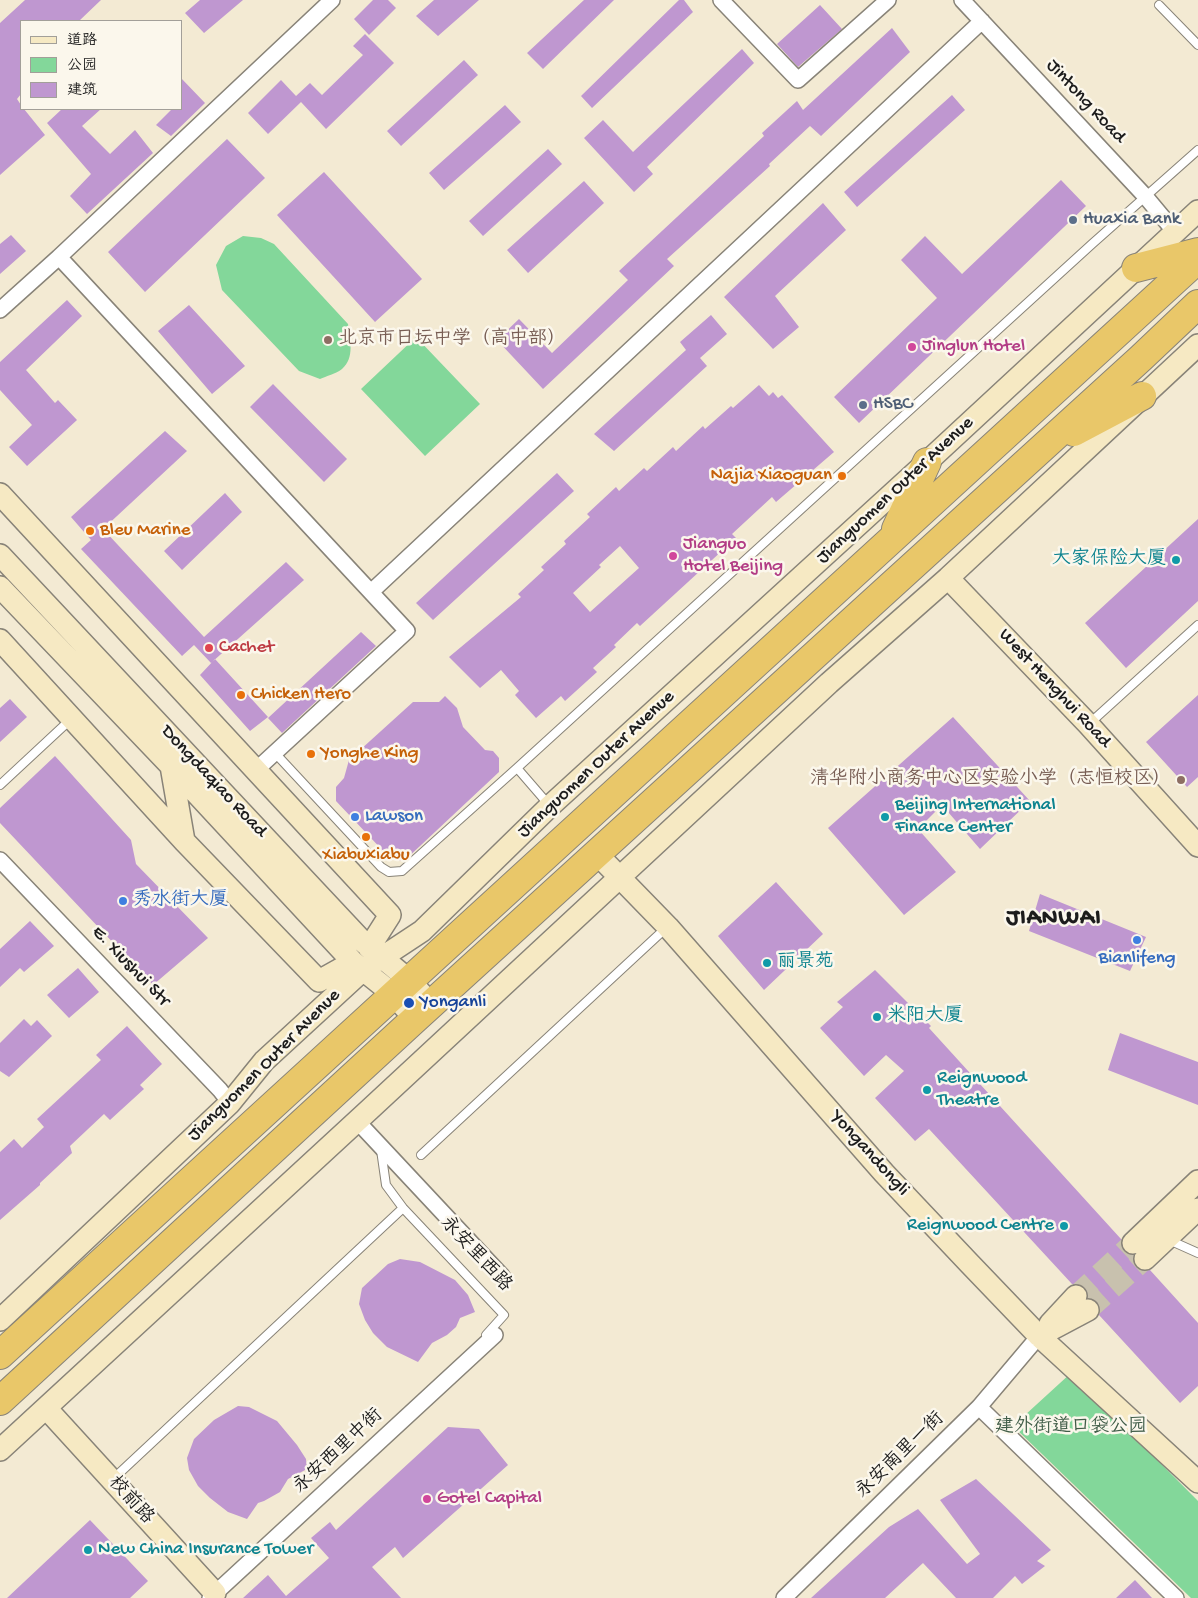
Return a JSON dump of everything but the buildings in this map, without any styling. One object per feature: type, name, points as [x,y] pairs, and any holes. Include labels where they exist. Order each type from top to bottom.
[{"type":"highway","points":[[1136,268],[1198,252]]},
{"type":"highway","name":"Jianguomen Outer Avenue","points":[[0,1354],[1198,259]]},
{"type":"highway","points":[[0,1401],[423,1011],[1198,304]]},
{"type":"highway","points":[[1039,450],[1142,396]]},
{"type":"highway","points":[[889,542],[928,462]]},
{"type":"street","points":[[0,310],[59,257],[332,0]]},
{"type":"street","points":[[721,0],[798,80],[888,0]]},
{"type":"street","name":"Jintong Road","points":[[962,0],[1145,196],[1175,232]]},
{"type":"street","points":[[371,592],[982,20]]},
{"type":"street","name":"Jianguomen Outer Avenue","points":[[0,1320],[230,1103],[264,1061],[367,959],[422,931],[550,806],[928,462],[1198,211]]},
{"type":"street","points":[[59,257],[406,630],[256,770]]},
{"type":"street","points":[[0,1450],[828,683],[948,578],[1198,346]]},
{"type":"street","points":[[0,494],[390,915],[367,959],[319,981],[184,841],[0,640]]},
{"type":"street","name":"Dongdaqiao Road","points":[[0,555],[367,959]]},
{"type":"street","name":"West Henghui Road","points":[[948,578],[1088,724],[1198,846]]},
{"type":"street","name":"Dongdaqiao Road","points":[[0,587],[171,766],[367,959],[401,987],[423,1011]]},
{"type":"street","points":[[171,766],[184,841]]},
{"type":"street","name":"Yongandongli","points":[[597,854],[668,927],[884,1173],[1039,1336],[1198,1482]]},
{"type":"street","name":"E. Xiushui Str","points":[[0,860],[220,1090],[230,1103]]},
{"type":"street","name":"永安里西路","points":[[357,1121],[502,1276]]},
{"type":"street","points":[[1198,1181],[1139,1251],[1167,1239],[1198,1209]]},
{"type":"street","points":[[1039,1336],[1082,1303]]},
{"type":"street","name":"永安西里中街","points":[[212,1596],[495,1335]]},
{"type":"street","name":"永安南里一街","points":[[784,1598],[979,1407],[1039,1336]]},
{"type":"street","points":[[979,1407],[1176,1598]]},
{"type":"street","name":"校前路","points":[[46,1408],[112,1480],[212,1596]]},
{"type":"lane","points":[[1159,6],[1198,45]]},
{"type":"lane","points":[[275,752],[381,866],[389,872],[402,871],[1198,150]]},
{"type":"lane","points":[[1088,724],[1198,625]]},
{"type":"lane","points":[[0,785],[72,718]]},
{"type":"lane","points":[[517,768],[550,806]]},
{"type":"lane","points":[[421,1155],[668,927]]},
{"type":"lane","name":"永安里西路","points":[[380,1145],[386,1185],[402,1208],[504,1315],[461,1360],[446,1382]]},
{"type":"lane","points":[[112,1480],[402,1208]]},
{"type":"lane","points":[[1167,1239],[1198,1253]]},
{"type":"green space","points":[[243,236],[261,238],[274,244],[348,324],[350,354],[346,365],[342,369],[320,379],[299,371],[222,290],[216,265],[226,246]]},
{"type":"green space","points":[[416,337],[480,404],[425,456],[361,389]]},
{"type":"green space","name":"建外街道口袋公园","points":[[1071,1373],[1198,1501],[1198,1598],[1191,1598],[1013,1426]]},
{"type":"tunnel","points":[[1076,1296],[1133,1243]]},
{"type":"tunnel","points":[[1088,1310],[1145,1259]]},
{"type":"place","name":"Huaxia Bank","points":[[1073,220]]},
{"type":"place","name":"北京市日坛中学（高中部）","points":[[328,340]]},
{"type":"place","name":"Jinglun Hotel","points":[[912,347]]},
{"type":"place","name":"HSBC","points":[[863,405]]},
{"type":"place","name":"Najia Xiaoguan","points":[[842,476]]},
{"type":"place","name":"Bleu Marine","points":[[90,531]]},
{"type":"place","name":"Jianguo Hotel Beijing","points":[[673,556]]},
{"type":"place","name":"大家保险大厦","points":[[1176,560]]},
{"type":"place","name":"Cachet","points":[[209,648]]},
{"type":"place","name":"Chicken Hero","points":[[241,695]]},
{"type":"place","name":"Yonghe King","points":[[311,754]]},
{"type":"place","name":"清华附小商务中心区实验小学（志恒校区）","points":[[1181,780]]},
{"type":"place","name":"Lawson","points":[[355,817]]},
{"type":"place","name":"Beijing International Finance Center","points":[[885,817]]},
{"type":"place","name":"Xiabuxiabu","points":[[366,837]]},
{"type":"place","name":"秀水街大厦","points":[[123,901]]},
{"type":"place","name":"Bianlifeng","points":[[1137,940]]},
{"type":"place","name":"丽景苑","points":[[767,963]]},
{"type":"place","name":"Yonganli","points":[[409,1003]]},
{"type":"place","name":"米阳大厦","points":[[877,1017]]},
{"type":"place","name":"Reignwood Theatre","points":[[927,1090]]},
{"type":"place","name":"Reignwood Centre","points":[[1064,1226]]},
{"type":"place","name":"Gotel Capital","points":[[427,1499]]},
{"type":"place","name":"New China Insurance Tower","points":[[88,1550]]},
{"type":"district","name":"JIANWAI","points":[[1054,919]]}]
